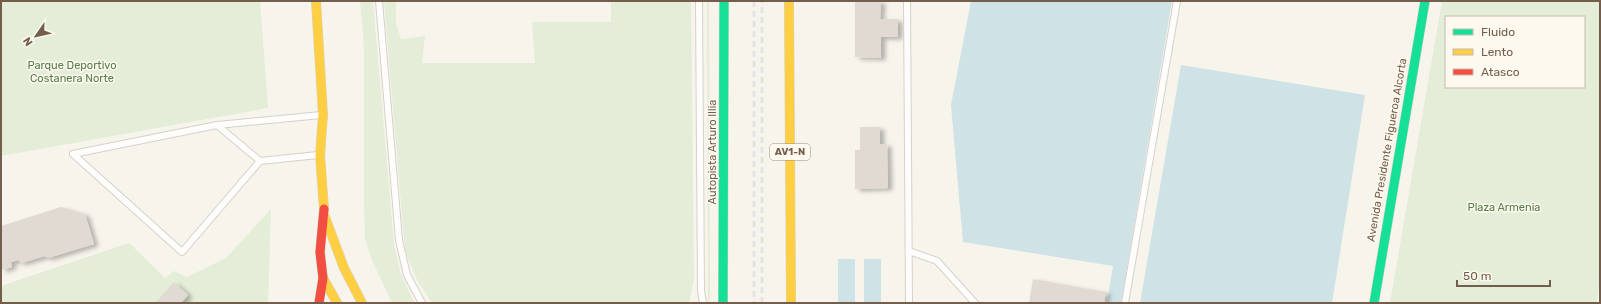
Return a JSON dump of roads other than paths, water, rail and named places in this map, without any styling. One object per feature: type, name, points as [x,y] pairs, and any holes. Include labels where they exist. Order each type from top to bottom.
[{"type":"main road","points":[[316,1],[321,67],[322,114],[320,155],[324,213],[320,252],[323,278],[319,303]]},
{"type":"main road","name":"Autopista Arturo Illia","points":[[723,303],[724,1]]},
{"type":"main road","name":"AV1-N","points":[[789,1],[792,303]]},
{"type":"main road","name":"Avenida Presidente Figueroa Alcorta","points":[[1374,303],[1425,1]]},
{"type":"main road","points":[[324,213],[344,268],[362,303]]},
{"type":"main road","points":[[323,278],[337,303]]},
{"type":"main road","points":[[354,303],[357,293]]},
{"type":"lane","points":[[378,1],[399,240],[407,274],[422,303]]},
{"type":"lane","points":[[699,1],[701,291],[703,303]]},
{"type":"lane","points":[[907,1],[909,303]]},
{"type":"lane","points":[[1125,303],[1177,1]]},
{"type":"lane","points":[[320,155],[260,161],[182,252],[73,154],[217,125],[322,114]]},
{"type":"lane","points":[[217,125],[260,161]]},
{"type":"lane","points":[[909,251],[937,261],[976,303]]},
{"type":"lane","points":[[699,303],[701,291]]},
{"type":"railway","points":[[754,1],[754,303]]},
{"type":"railway","points":[[762,1],[762,303]]},
{"type":"park label","name":"Parque Deportivo Costanera Norte","points":[[72,71]]},
{"type":"park label","name":"Plaza Armenia","points":[[1504,207]]}]
